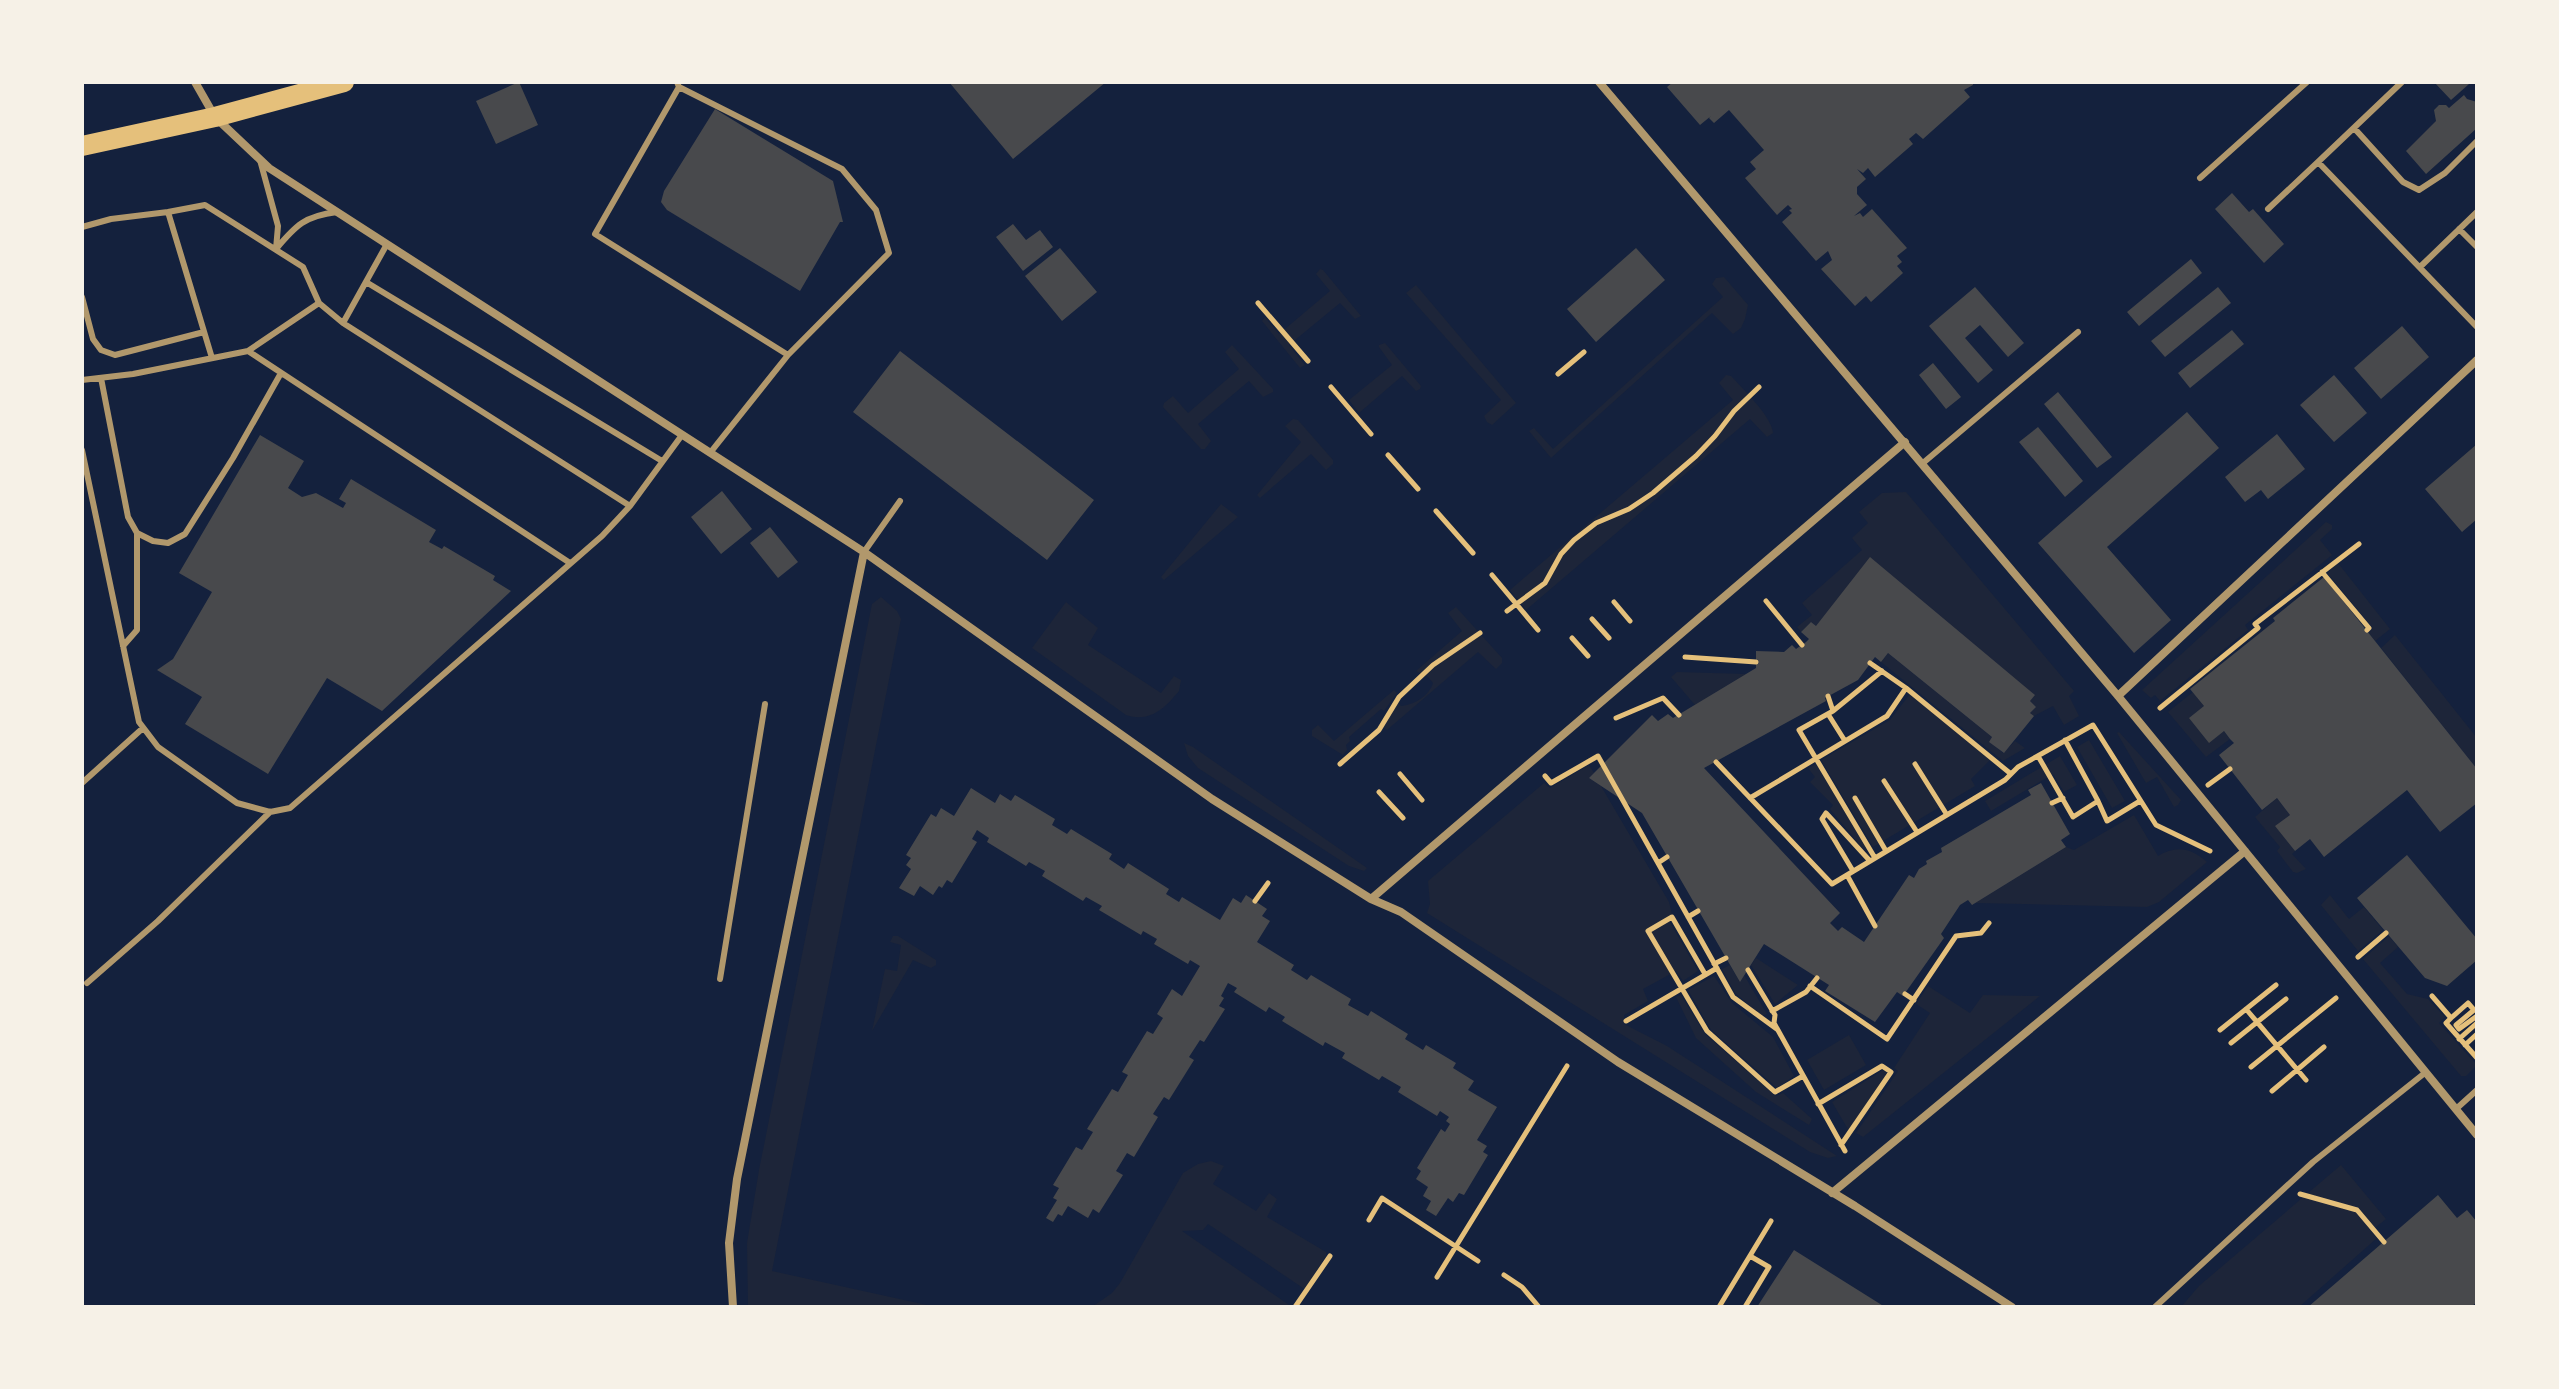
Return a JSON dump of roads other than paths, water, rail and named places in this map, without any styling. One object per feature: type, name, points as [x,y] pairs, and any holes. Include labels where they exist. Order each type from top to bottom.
[{"type":"main road","points":[[82,146],[215,117],[344,82]]},
{"type":"street","points":[[195,82],[215,117],[269,168],[864,552],[1212,799],[1371,899],[1401,912],[1618,1062],[2012,1307]]},
{"type":"street","points":[[1599,82],[2118,696],[2477,1135]]},
{"type":"street","points":[[2118,696],[2477,360]]},
{"type":"street","points":[[1371,899],[1905,442]]},
{"type":"street","points":[[733,1307],[729,1243],[737,1179],[864,552]]},
{"type":"street","points":[[1832,1193],[2245,851]]},
{"type":"lane","points":[[2200,178],[2307,82]]},
{"type":"lane","points":[[2268,209],[2402,82]]},
{"type":"lane","points":[[710,453],[788,355],[889,253],[876,210],[842,169],[678,85],[595,234],[788,355]]},
{"type":"lane","points":[[2354,128],[2403,182],[2419,190],[2445,173],[2477,141]]},
{"type":"lane","points":[[260,159],[278,226],[276,249]]},
{"type":"lane","points":[[2318,162],[2477,327]]},
{"type":"lane","points":[[82,227],[111,219],[205,205],[303,267],[319,303],[343,323],[630,506]]},
{"type":"lane","points":[[168,212],[212,358]]},
{"type":"lane","points":[[276,249],[292,230],[314,215],[337,212]]},
{"type":"lane","points":[[2420,267],[2477,212]]},
{"type":"lane","points":[[2459,229],[2477,247]]},
{"type":"lane","points":[[343,323],[387,244]]},
{"type":"lane","points":[[366,282],[662,461]]},
{"type":"lane","points":[[82,297],[93,339],[101,350],[115,355],[204,332]]},
{"type":"lane","points":[[82,380],[133,374],[248,351],[319,303]]},
{"type":"lane","points":[[1923,463],[2078,332]]},
{"type":"lane","points":[[248,351],[570,563]]},
{"type":"lane","points":[[137,533],[153,541],[168,543],[185,534],[281,373]]},
{"type":"lane","points":[[101,378],[128,517],[137,533],[137,630],[123,646]]},
{"type":"lane","points":[[82,450],[139,722],[158,747],[237,803],[270,812],[290,808],[602,536],[630,506],[682,435]]},
{"type":"lane","points":[[864,552],[900,501]]},
{"type":"lane","points":[[720,979],[765,704]]},
{"type":"lane","points":[[82,783],[143,728]]},
{"type":"lane","points":[[87,983],[180,901],[270,812]]},
{"type":"lane","points":[[2155,1307],[2313,1162],[2426,1072]]},
{"type":"lane","points":[[2456,1109],[2477,1090]]}]
